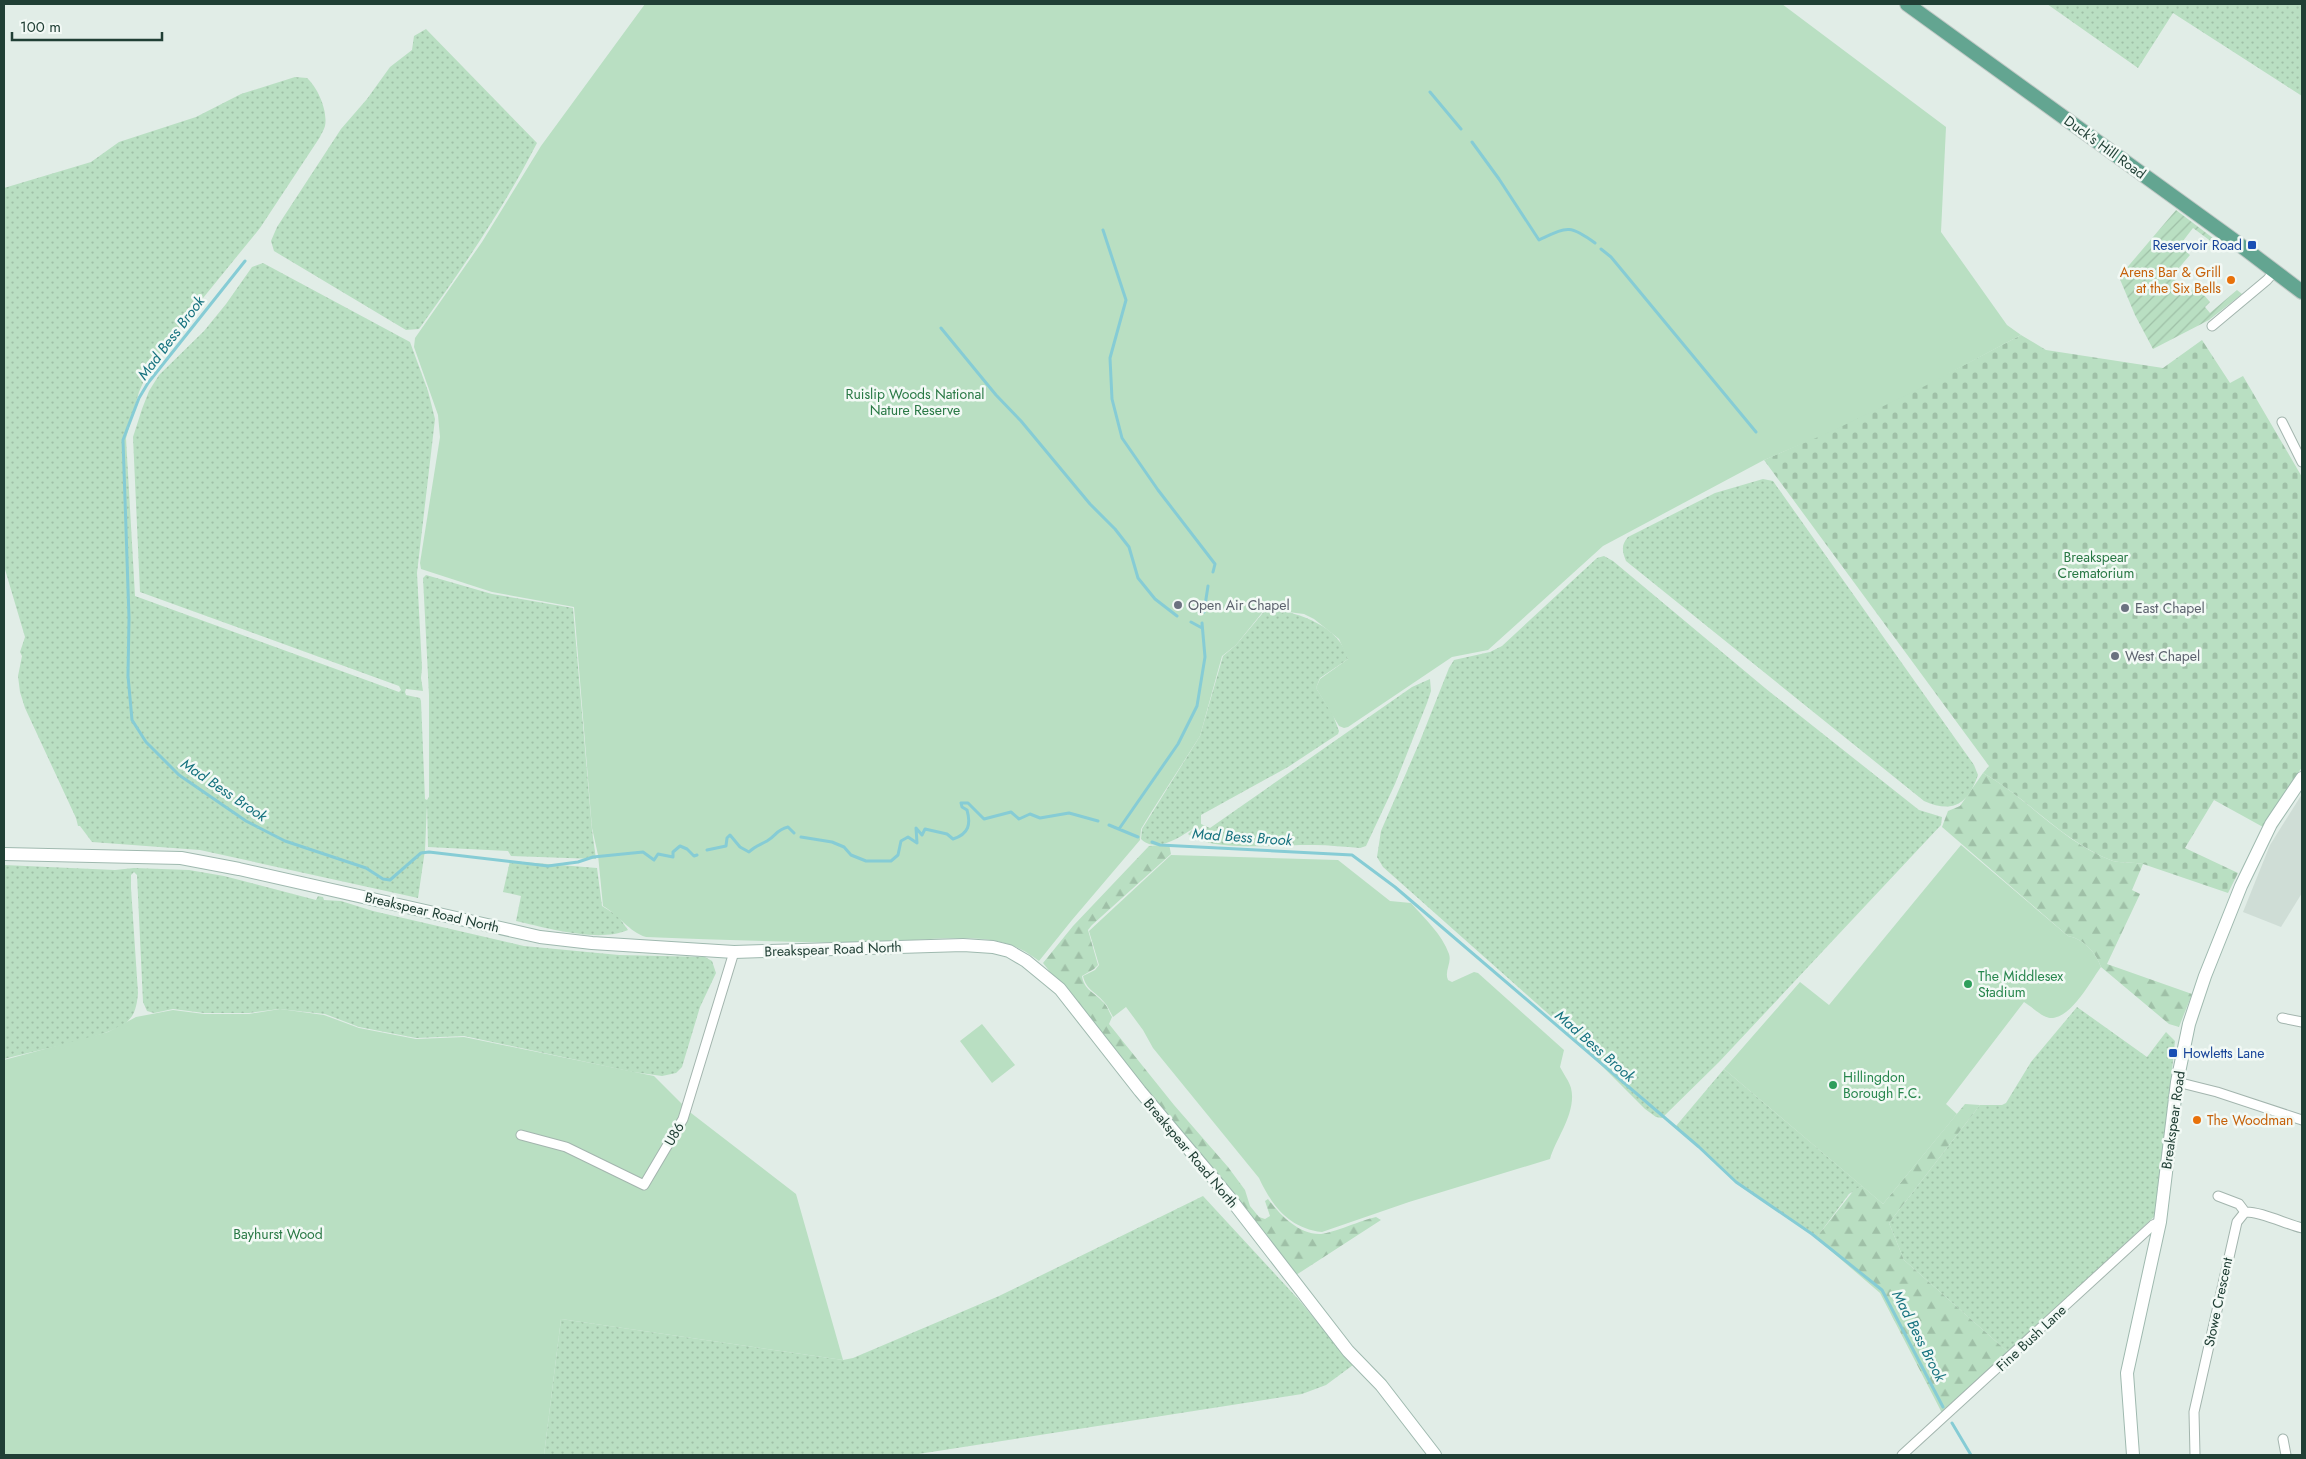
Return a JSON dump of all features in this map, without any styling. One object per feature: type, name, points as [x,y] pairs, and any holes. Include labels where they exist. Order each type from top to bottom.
[{"type":"main road","name":"Duck's Hill Road","points":[[1907,4],[2232,239],[2302,292]]},
{"type":"street","points":[[2212,326],[2274,272]]},
{"type":"street","points":[[2282,422],[2301,455]]},
{"type":"street","name":"Breakspear Road","points":[[2134,1455],[2126,1373],[2160,1222],[2177,1082],[2189,1024],[2232,905],[2271,824],[2302,778]]},
{"type":"street","name":"Breakspear Road North","points":[[4,854],[181,858],[239,869],[540,937],[592,943],[734,952],[963,945],[1002,949],[1026,961],[1060,989],[1140,1091],[1229,1197],[1348,1351],[1380,1385],[1434,1455]]},
{"type":"street","name":"U86","points":[[521,1135],[566,1147],[644,1185],[683,1119],[734,952]]},
{"type":"street","points":[[2282,1018],[2302,1022]]},
{"type":"street","points":[[2177,1082],[2218,1092],[2302,1120]]},
{"type":"street","points":[[2218,1196],[2239,1204],[2245,1212],[2254,1212],[2266,1218],[2302,1228]]},
{"type":"street","name":"Stowe Crescent","points":[[2195,1455],[2194,1412],[2237,1222],[2245,1212]]},
{"type":"street","name":"Fine Bush Lane","points":[[1902,1455],[2153,1225],[2160,1222]]},
{"type":"street","points":[[2283,1440],[2286,1455]]},
{"type":"shaded area","points":[[2302,794],[2302,893],[2281,927],[2243,912],[2270,845]]},
{"type":"green space","name":"Ruislip Woods National Nature Reserve","points":[[645,4],[1782,4],[1946,127],[1941,232],[2007,325],[2021,335],[1929,384],[1830,432],[1764,460],[1603,546],[1488,650],[1452,657],[1348,727],[1339,726],[1316,688],[1320,679],[1348,659],[1339,639],[1314,619],[1304,614],[1265,609],[1236,645],[1222,656],[1200,736],[1141,829],[1140,840],[1039,961],[1020,949],[984,939],[941,938],[859,943],[646,937],[634,931],[603,906],[598,855],[592,828],[574,607],[492,592],[421,569],[420,563],[440,437],[438,415],[414,347],[415,338],[482,242],[541,146]]},
{"type":"green space","points":[[2047,4],[2302,4],[2302,96],[2173,13],[2138,68]]},
{"type":"green space","points":[[426,29],[537,143],[496,215],[419,329],[406,330],[274,251],[271,241],[277,227],[341,129],[367,99],[390,67],[412,50],[414,36]]},
{"type":"green space","points":[[295,77],[307,78],[315,88],[324,107],[325,127],[260,228],[164,346],[139,392],[126,438],[135,596],[399,692],[401,690],[399,686],[140,592],[133,437],[149,391],[159,375],[204,331],[252,267],[263,263],[410,342],[428,391],[435,419],[417,573],[423,691],[406,689],[405,692],[406,695],[420,698],[421,701],[425,799],[427,800],[429,797],[429,695],[423,578],[426,575],[492,594],[573,608],[596,859],[511,856],[508,851],[428,847],[427,804],[425,850],[418,898],[200,850],[92,842],[80,826],[78,826],[25,708],[18,676],[22,656],[20,652],[25,637],[4,566],[4,188],[91,162],[119,142],[196,117],[241,94]]},
{"type":"green space","points":[[2176,210],[2222,245],[2220,248],[2193,228],[2179,246],[2190,255],[2171,277],[2190,292],[2196,286],[2210,302],[2205,307],[2210,313],[2237,290],[2242,294],[2209,320],[2153,349],[2135,315],[2119,277]]},
{"type":"green space","name":"Breakspear Crematorium","points":[[2021,335],[2046,350],[2163,368],[2202,340],[2230,383],[2243,376],[2302,477],[2302,767],[2263,827],[2214,800],[2185,848],[2238,873],[2228,893],[2143,864],[2113,861],[2095,853],[2062,831],[2000,783],[1983,773],[1989,766],[1764,460],[1894,400]]},
{"type":"green space","points":[[1763,479],[1773,481],[1974,765],[1978,775],[1974,785],[1958,804],[1943,806],[1924,801],[1626,561],[1623,548],[1628,537],[1715,493]]},
{"type":"green space","points":[[1604,556],[1613,561],[1765,688],[1919,810],[1942,817],[1941,825],[1719,1062],[1662,1118],[1656,1117],[1645,1109],[1562,1026],[1383,867],[1377,857],[1381,831],[1454,660],[1490,652],[1502,646],[1597,558]]},
{"type":"green space","points":[[1267,608],[1291,613],[1316,622],[1336,637],[1343,647],[1348,659],[1320,678],[1316,688],[1333,715],[1339,731],[1338,734],[1288,767],[1201,815],[1201,824],[1210,828],[1412,687],[1430,679],[1431,691],[1427,703],[1395,784],[1366,846],[1360,848],[1320,845],[1230,846],[1199,840],[1188,834],[1194,828],[1168,843],[1154,845],[1147,843],[1141,839],[1142,829],[1200,736],[1223,656],[1236,645]]},
{"type":"green space","points":[[1983,773],[2000,783],[2062,832],[2095,853],[2116,862],[2143,864],[2132,890],[2140,894],[2107,964],[2192,994],[2179,1027],[2169,1024],[2101,967],[2093,952],[2084,943],[2068,936],[1942,827],[1948,811],[1960,806]]},
{"type":"green space","points":[[1169,844],[1171,854],[1088,930],[1098,965],[1082,976],[1083,981],[1087,988],[1107,1007],[1112,1017],[1109,1024],[1174,1105],[1228,1167],[1245,1190],[1250,1206],[1259,1217],[1265,1219],[1270,1216],[1265,1201],[1268,1199],[1291,1223],[1298,1228],[1313,1233],[1326,1233],[1376,1217],[1381,1220],[1293,1277],[1043,963],[1073,926],[1149,846]]},
{"type":"green space","points":[[1961,845],[2068,936],[2084,943],[2093,952],[2101,967],[2079,998],[2065,1013],[2058,1017],[2050,1018],[2040,1014],[2024,1002],[1946,1104],[1957,1114],[1883,1204],[1724,1069],[1800,982],[1829,1005]]},
{"type":"green space","points":[[1171,855],[1338,860],[1390,901],[1411,903],[1446,947],[1450,957],[1447,973],[1448,980],[1452,982],[1474,972],[1478,973],[1564,1050],[1560,1067],[1571,1088],[1571,1106],[1550,1159],[1409,1202],[1322,1232],[1310,1230],[1291,1221],[1276,1206],[1259,1178],[1153,1048],[1143,1030],[1126,1007],[1113,1017],[1101,999],[1084,981],[1083,976],[1095,970],[1099,965],[1089,931]]},
{"type":"green space","points":[[510,861],[597,868],[602,906],[618,916],[628,930],[616,934],[588,935],[516,921],[521,896],[503,892]]},
{"type":"green space","points":[[4,865],[115,870],[134,868],[189,870],[224,876],[316,900],[318,896],[323,897],[324,900],[341,901],[373,911],[524,946],[619,955],[705,957],[712,961],[716,973],[700,1007],[682,1067],[676,1073],[662,1076],[633,1072],[464,1036],[416,1038],[359,1027],[325,1014],[279,1009],[249,1013],[204,1013],[173,1009],[154,1013],[147,1011],[143,1002],[137,875],[134,872],[131,875],[131,888],[138,993],[132,1016],[127,1022],[117,1028],[87,1039],[4,1059]]},
{"type":"green space","points":[[2077,1007],[2147,1057],[2166,1032],[2175,1041],[2157,1214],[2008,1352],[1904,1260],[1889,1223],[1980,1105],[2002,1105],[2006,1103],[2031,1062]]},
{"type":"green space","name":"Bayhurst Wood","points":[[280,1009],[324,1015],[359,1028],[416,1039],[464,1037],[654,1076],[691,1113],[796,1194],[843,1360],[561,1319],[544,1455],[4,1455],[4,1060],[108,1032],[136,1017],[173,1010],[204,1014],[249,1014]]},
{"type":"green space","points":[[982,1024],[1015,1065],[992,1083],[960,1041]]},
{"type":"green space","points":[[1724,1069],[1862,1186],[1849,1194],[1817,1237],[1736,1181],[1676,1126]]},
{"type":"green space","points":[[1965,1104],[1980,1105],[1889,1223],[1904,1260],[2008,1352],[1942,1413],[1880,1293],[1816,1238],[1854,1190],[1862,1186],[1883,1204]]},
{"type":"green space","points":[[1203,1196],[1299,1300],[1353,1365],[1326,1385],[1302,1394],[912,1455],[544,1455],[561,1319],[843,1360],[853,1358],[999,1296]]},
{"type":"waterway","points":[[1430,92],[1461,129]]},
{"type":"waterway","points":[[1472,142],[1539,240],[1562,230],[1573,230],[1595,243]]},
{"type":"waterway","points":[[1103,230],[1126,300],[1110,358],[1112,399],[1122,438],[1158,490],[1215,564],[1213,572]]},
{"type":"waterway","points":[[1601,249],[1611,257],[1756,432]]},
{"type":"waterway","name":"Mad Bess Brook","points":[[245,261],[148,383],[139,398],[123,440],[129,618],[128,676],[132,720],[146,742],[179,775],[246,821],[285,841],[366,868],[383,879],[390,880],[421,853],[429,852],[548,866],[578,862],[593,857],[643,852],[654,860],[658,854],[673,857],[673,852],[680,846],[687,849],[694,856],[697,855]]},
{"type":"waterway","points":[[941,328],[1090,504],[1115,529],[1129,547],[1138,578],[1155,599],[1177,616]]},
{"type":"waterway","points":[[1204,612],[1208,586]]},
{"type":"waterway","points":[[1191,622],[1202,628]]},
{"type":"waterway","points":[[1119,829],[1178,744],[1197,706],[1205,657],[1202,623]]},
{"type":"waterway","name":"Mad Bess Brook","points":[[801,837],[832,842],[844,847],[851,855],[866,861],[891,861],[898,855],[901,841],[908,837],[917,843],[916,828],[922,835],[925,829],[947,834],[953,839],[966,831],[969,820],[967,810],[962,807],[961,803],[968,803],[984,819],[1011,812],[1019,819],[1030,814],[1040,818],[1069,813],[1098,821]]},
{"type":"waterway","name":"Mad Bess Brook","points":[[1109,825],[1138,837]]},
{"type":"waterway","name":"Mad Bess Brook","points":[[707,850],[726,846],[727,838],[730,835],[740,847],[749,852],[784,828],[788,827],[794,833]]},
{"type":"waterway","name":"Mad Bess Brook","points":[[1152,842],[1160,845],[1352,855],[1395,887],[1699,1147],[1736,1182],[1812,1234],[1882,1290],[1943,1407]]},
{"type":"waterway","name":"Mad Bess Brook","points":[[1952,1423],[1971,1455]]},
{"type":"place","name":"Reservoir Road","points":[[2252,245]]},
{"type":"place","name":"Arens Bar & Grill at the Six Bells","points":[[2231,280]]},
{"type":"place","name":"Open Air Chapel","points":[[1178,605]]},
{"type":"place","name":"East Chapel","points":[[2125,608]]},
{"type":"place","name":"West Chapel","points":[[2115,656]]},
{"type":"place","name":"The Middlesex Stadium","points":[[1968,984]]},
{"type":"place","name":"Howletts Lane","points":[[2173,1053]]},
{"type":"place","name":"Hillingdon Borough F.C.","points":[[1833,1085]]},
{"type":"place","name":"The Woodman","points":[[2197,1120]]}]
